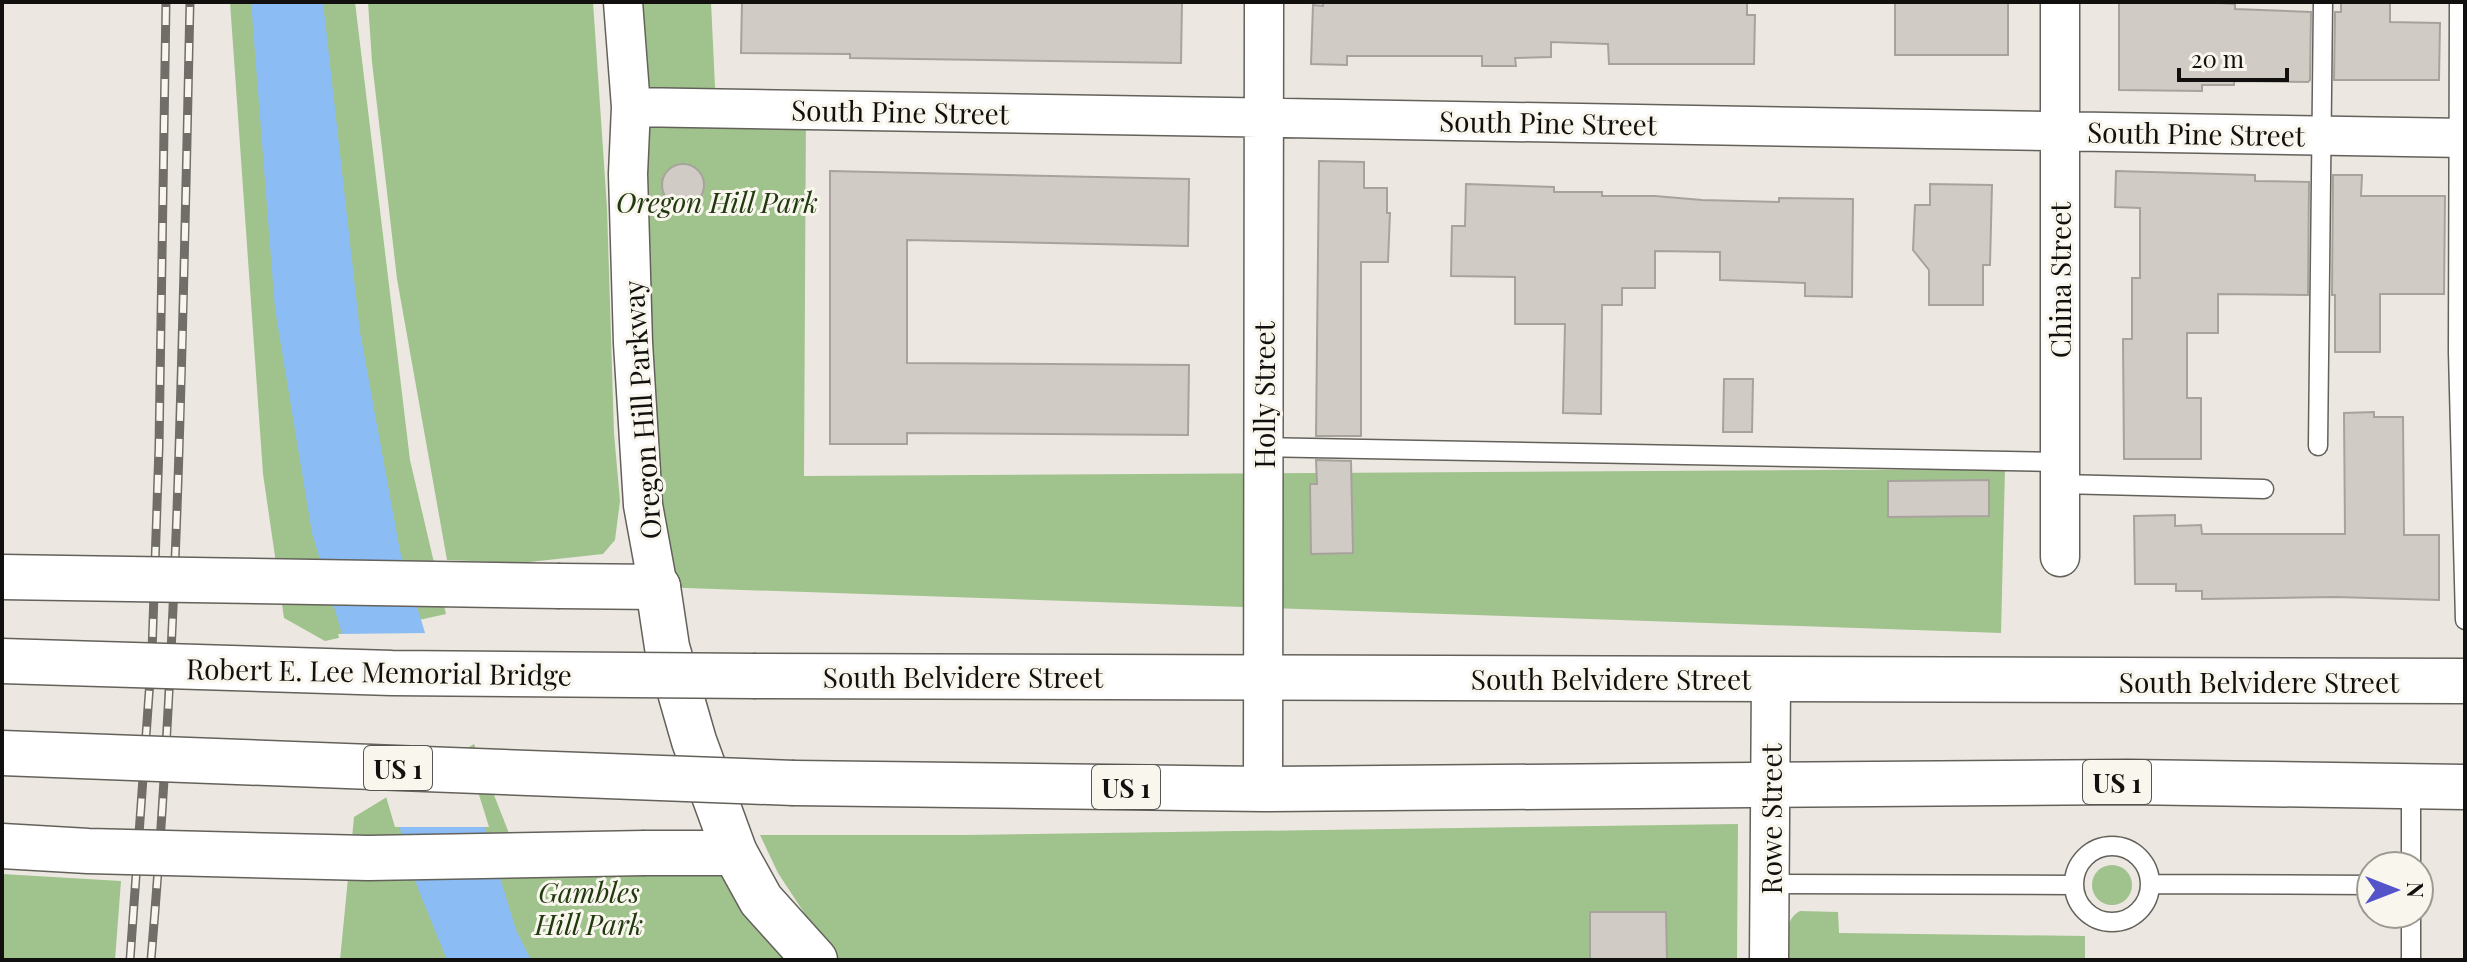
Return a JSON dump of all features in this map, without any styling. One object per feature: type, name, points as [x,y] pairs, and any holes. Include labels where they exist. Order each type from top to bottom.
[{"type":"main road","points":[[2,577],[658,587]]},
{"type":"main road","name":"Oregon Hill Parkway","points":[[658,587],[667,647],[690,727],[735,853],[761,900],[815,960]]},
{"type":"main road","name":"Robert E. Lee Memorial Bridge","points":[[2,661],[392,673],[756,676]]},
{"type":"main road","name":"South Belvidere Street","points":[[756,676],[2465,681]]},
{"type":"main road","name":"US 1","points":[[2,753],[794,783],[1263,789],[2128,782],[2465,787]]},
{"type":"main road","points":[[2,846],[368,858],[735,853]]},
{"type":"street","name":"Oregon Hill Parkway","points":[[623,2],[631,107],[628,174],[634,368],[643,505],[658,587]]},
{"type":"street","name":"Holly Street","points":[[1263,789],[1264,2]]},
{"type":"street","name":"China Street","points":[[2060,2],[2060,557]]},
{"type":"street","name":"South Pine Street","points":[[631,107],[2461,138]]},
{"type":"street","name":"Rowe Street","points":[[1769,960],[1771,679]]},
{"type":"lane","points":[[2318,446],[2323,2]]},
{"type":"lane","points":[[2459,2],[2465,620]]},
{"type":"lane","points":[[1263,447],[2060,473],[2264,489]]},
{"type":"lane","points":[[2411,787],[2411,850]]},
{"type":"lane","points":[[2111,846],[2139,856],[2147,869],[2150,884],[2148,899],[2140,911],[2128,920],[2113,923],[2098,921],[2085,912],[2077,900],[2073,885],[2076,870],[2084,857],[2097,849],[2111,846]]},
{"type":"lane","points":[[1770,884],[2073,885]]},
{"type":"lane","points":[[2150,884],[2355,885]]},
{"type":"lane","points":[[2411,930],[2411,960]]},
{"type":"green space","points":[[230,2],[355,2],[410,460],[446,614],[325,641],[284,618],[263,474]]},
{"type":"green space","points":[[368,2],[593,2],[607,208],[614,433],[620,501],[615,540],[603,554],[520,563],[447,560],[397,279]]},
{"type":"green space","name":"Oregon Hill Park","points":[[623,2],[711,2],[716,108],[806,110],[804,476],[2005,469],[2001,633],[658,587]]},
{"type":"green space","name":"Gambles Hill Park","points":[[474,744],[518,856],[735,853],[815,960],[340,960],[354,817]]},
{"type":"green space","points":[[1738,824],[1737,960],[835,960],[778,873],[760,835],[963,835]]},
{"type":"green space","points":[[2112,865],[2126,871],[2132,885],[2126,899],[2112,905],[2098,899],[2092,885],[2098,871]]},
{"type":"green space","points":[[2,874],[121,881],[115,960],[4,960]]},
{"type":"green space","points":[[1800,911],[1838,912],[1839,933],[2085,936],[2085,960],[1788,960],[1789,926]]},
{"type":"water","points":[[251,2],[323,2],[360,332],[400,551],[516,930],[531,960],[447,960],[417,886],[312,533],[275,309]]},
{"type":"pier","points":[[429,633],[489,827],[395,827],[338,634]]},
{"type":"building","points":[[742,2],[1182,2],[1181,63],[850,58],[850,54],[741,53]]},
{"type":"building","points":[[1323,2],[1747,2],[1747,15],[1755,15],[1754,64],[1609,64],[1608,44],[1551,42],[1551,57],[1515,58],[1516,66],[1482,66],[1482,56],[1347,56],[1347,65],[1311,64],[1313,5],[1323,6]]},
{"type":"building","points":[[1895,2],[2008,2],[2008,55],[1895,55]]},
{"type":"building","points":[[2119,2],[2203,2],[2235,4],[2235,9],[2311,12],[2310,80],[2234,81],[2234,85],[2202,85],[2202,91],[2119,90]]},
{"type":"building","points":[[2341,2],[2390,2],[2390,22],[2440,23],[2439,80],[2334,80],[2335,12],[2341,12]]},
{"type":"building","points":[[1319,161],[1364,162],[1364,188],[1387,188],[1387,213],[1390,213],[1388,262],[1361,262],[1361,436],[1316,436]]},
{"type":"building","points":[[683,164],[698,170],[704,185],[698,200],[683,206],[668,200],[662,185],[668,170]]},
{"type":"building","points":[[830,171],[1189,179],[1188,246],[907,240],[907,363],[1189,365],[1188,435],[907,433],[907,444],[830,444]]},
{"type":"building","points":[[2116,171],[2255,175],[2255,181],[2309,182],[2308,295],[2218,294],[2218,333],[2187,333],[2187,398],[2201,398],[2201,459],[2124,459],[2123,339],[2132,339],[2132,278],[2140,278],[2140,208],[2115,207]]},
{"type":"building","points":[[2333,175],[2362,175],[2361,196],[2445,196],[2444,294],[2380,294],[2380,352],[2335,352]]},
{"type":"building","points":[[1466,184],[1554,187],[1554,192],[1602,192],[1602,196],[1702,200],[1779,202],[1779,198],[1853,199],[1852,297],[1805,296],[1805,283],[1720,280],[1720,252],[1655,251],[1655,288],[1622,288],[1622,305],[1602,305],[1601,414],[1563,413],[1565,324],[1515,324],[1515,277],[1451,276],[1452,226],[1465,226]]},
{"type":"building","points":[[1930,184],[1992,185],[1990,265],[1983,265],[1983,305],[1929,305],[1929,270],[1913,250],[1915,205],[1930,205]]},
{"type":"building","points":[[1724,379],[1753,379],[1752,432],[1723,432]]},
{"type":"building","points":[[2374,412],[2374,417],[2403,417],[2404,535],[2439,535],[2439,600],[2335,597],[2202,599],[2202,591],[2176,591],[2176,584],[2135,584],[2134,516],[2175,515],[2175,526],[2201,525],[2202,534],[2345,534],[2344,413]]},
{"type":"building","points":[[1316,460],[1351,461],[1353,553],[1311,554],[1310,484],[1317,484]]},
{"type":"building","points":[[1989,480],[1989,516],[1888,517],[1888,481]]},
{"type":"building","points":[[1590,912],[1666,912],[1667,960],[1590,960]]},
{"type":"railway","points":[[130,960],[152,652],[159,447],[166,2]]},
{"type":"railway","points":[[151,960],[173,601],[190,2]]}]
